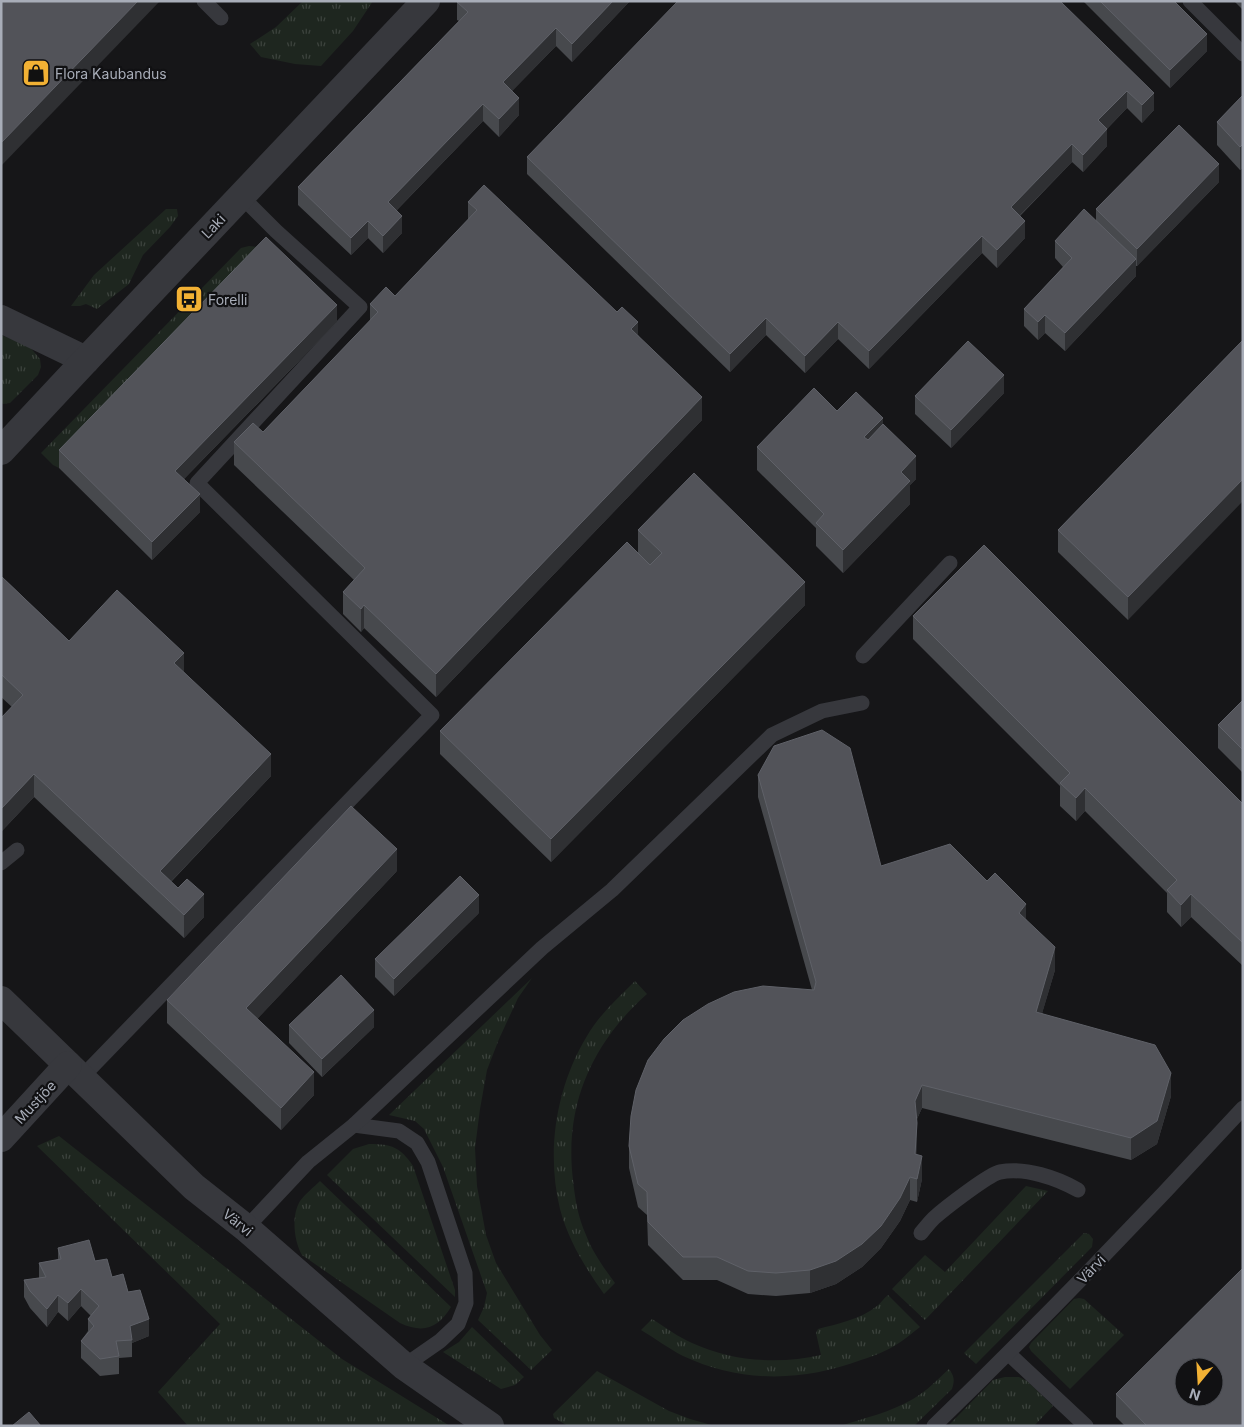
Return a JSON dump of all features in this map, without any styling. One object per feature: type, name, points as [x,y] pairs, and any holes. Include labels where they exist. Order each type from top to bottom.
[{"type":"street","name":"Laki","points":[[1,451],[426,1]]},
{"type":"street","points":[[1,319],[86,360]]},
{"type":"street","name":"Värvi","points":[[1,1000],[194,1187],[246,1228],[404,1366],[490,1426]]},
{"type":"street","name":"Mustjõe","points":[[1,1138],[74,1072]]},
{"type":"lane","points":[[204,1],[221,18]]},
{"type":"lane","points":[[1190,1],[1243,54]]},
{"type":"lane","points":[[74,1072],[432,715],[197,483],[360,307],[276,231],[241,196]]},
{"type":"lane","points":[[863,656],[950,563]]},
{"type":"lane","points":[[246,1228],[308,1162],[354,1125],[542,948],[612,890],[772,735],[822,711],[862,703]]},
{"type":"lane","points":[[1,863],[16,850]]},
{"type":"lane","name":"Värvi","points":[[934,1426],[1009,1354],[1189,1167],[1243,1108]]},
{"type":"lane","points":[[354,1125],[399,1131],[418,1143],[428,1162],[465,1273],[466,1303],[458,1324],[440,1341],[404,1366]]},
{"type":"lane","points":[[921,1233],[934,1218],[980,1183],[999,1172],[1023,1171],[1063,1181],[1078,1190]]},
{"type":"lane","points":[[1009,1354],[1086,1426]]},
{"type":"green space","points":[[303,1],[373,1],[353,31],[321,66],[295,64],[261,57],[250,44],[276,27]]},
{"type":"green space","points":[[166,209],[177,209],[178,216],[143,255],[129,284],[97,309],[86,304],[71,306],[94,275]]},
{"type":"green space","points":[[249,246],[258,247],[107,419],[59,468],[53,465],[41,453],[241,248]]},
{"type":"green space","points":[[1,335],[29,346],[40,359],[41,367],[38,375],[10,403],[3,404],[1,402]]},
{"type":"green space","points":[[532,978],[518,998],[487,1070],[475,1148],[477,1186],[486,1235],[496,1263],[540,1335],[552,1350],[531,1370],[478,1320],[484,1307],[487,1293],[443,1167],[424,1129],[415,1121],[389,1115]]},
{"type":"green space","points":[[635,981],[647,994],[611,1033],[597,1055],[586,1077],[578,1101],[573,1126],[571,1152],[573,1180],[579,1215],[592,1248],[615,1283],[604,1294],[578,1254],[563,1221],[556,1187],[554,1143],[561,1098],[576,1056],[597,1021]]},
{"type":"green space","points":[[59,1136],[342,1359],[450,1426],[188,1426],[158,1392],[220,1324],[37,1146]]},
{"type":"green space","points":[[369,1144],[395,1148],[413,1166],[455,1290],[455,1297],[327,1175],[353,1149]]},
{"type":"green space","points":[[320,1181],[451,1307],[441,1320],[430,1327],[423,1328],[400,1323],[302,1255],[295,1236],[295,1214],[300,1201]]},
{"type":"green space","points":[[1026,1186],[1048,1191],[925,1320],[892,1289],[925,1255],[945,1272]]},
{"type":"green space","points":[[1084,1233],[1089,1234],[1093,1239],[1092,1247],[976,1364],[964,1353]]},
{"type":"green space","points":[[888,1295],[920,1327],[899,1343],[880,1353],[839,1367],[794,1376],[749,1375],[705,1365],[672,1350],[641,1330],[652,1319],[687,1341],[723,1354],[755,1360],[805,1358],[821,1355],[816,1333],[818,1329],[871,1311]]},
{"type":"green space","points":[[1074,1299],[1084,1299],[1124,1335],[1070,1389],[1029,1347]]},
{"type":"green space","points":[[472,1327],[524,1377],[515,1385],[501,1389],[443,1352],[459,1342]]},
{"type":"green space","points":[[949,1369],[954,1378],[952,1389],[914,1426],[840,1426],[905,1404],[932,1385]]},
{"type":"green space","points":[[597,1371],[669,1411],[715,1426],[568,1426],[554,1418],[553,1414]]},
{"type":"green space","points":[[1005,1377],[1019,1377],[1027,1381],[1053,1406],[1034,1426],[948,1426],[993,1380]]},
{"type":"building","points":[[1,1],[138,1],[1,143]]},
{"type":"building","points":[[613,1],[572,44],[556,28],[503,82],[519,98],[499,119],[483,104],[388,202],[402,216],[383,236],[368,221],[351,238],[298,187],[468,12],[457,2]]},
{"type":"building","points":[[678,1],[1060,1],[1154,93],[1142,105],[1127,91],[1098,120],[1107,129],[1083,155],[1072,144],[1011,207],[1025,221],[997,250],[982,236],[869,351],[838,322],[805,356],[766,318],[730,354],[527,157]]},
{"type":"building","points":[[1100,1],[1174,1],[1207,34],[1170,70]]},
{"type":"building","points":[[1243,95],[1243,144],[1240,147],[1217,122]]},
{"type":"building","points":[[1179,125],[1219,164],[1137,249],[1096,209]]},
{"type":"building","points":[[484,185],[617,312],[622,307],[638,322],[631,329],[702,397],[436,674],[364,605],[361,609],[343,592],[365,568],[234,442],[253,423],[263,432],[378,312],[370,304],[386,287],[395,296],[477,210],[468,202]]},
{"type":"building","points":[[1084,209],[1136,259],[1065,333],[1045,315],[1038,322],[1024,309],[1072,258],[1055,241]]},
{"type":"building","points":[[266,237],[337,305],[175,471],[200,494],[152,542],[59,450]]},
{"type":"building","points":[[1243,340],[1243,479],[1128,597],[1058,530]]},
{"type":"building","points":[[968,341],[1004,375],[951,430],[915,396]]},
{"type":"building","points":[[814,388],[837,411],[856,392],[883,418],[864,437],[868,440],[883,424],[916,456],[901,472],[910,481],[843,550],[816,523],[824,514],[757,447]]},
{"type":"building","points":[[694,473],[805,582],[551,839],[440,731],[627,542],[650,565],[662,553],[638,530]]},
{"type":"building","points":[[984,545],[1243,804],[1243,943],[1191,894],[1181,905],[1167,890],[1177,880],[1085,788],[1076,798],[1060,783],[1070,773],[913,616]]},
{"type":"building","points":[[1,576],[69,641],[117,590],[184,653],[174,663],[271,754],[160,871],[178,888],[187,879],[204,894],[184,915],[34,774],[1,809],[1,718],[23,695],[1,674]]},
{"type":"building","points":[[1243,700],[1243,750],[1218,725]]},
{"type":"building","points":[[822,730],[850,748],[881,866],[950,844],[987,881],[995,873],[1026,904],[1019,913],[1055,947],[1036,1012],[1155,1045],[1171,1073],[1157,1121],[1131,1138],[922,1085],[915,1101],[917,1123],[915,1154],[922,1156],[917,1179],[910,1177],[900,1198],[881,1226],[862,1244],[836,1261],[810,1270],[776,1273],[748,1271],[717,1257],[683,1257],[648,1222],[647,1192],[638,1184],[629,1146],[631,1116],[636,1090],[648,1060],[664,1039],[683,1020],[708,1004],[734,992],[763,986],[814,990],[816,982],[758,775],[774,746]]},
{"type":"building","points":[[351,806],[397,849],[246,1008],[314,1072],[281,1108],[167,1000]]},
{"type":"building","points":[[460,876],[479,895],[394,979],[375,959]]},
{"type":"building","points":[[341,975],[374,1010],[322,1059],[289,1025]]},
{"type":"building","points":[[89,1240],[95,1261],[107,1259],[112,1277],[123,1274],[128,1292],[140,1290],[149,1319],[130,1326],[132,1340],[116,1341],[119,1356],[100,1359],[81,1341],[94,1326],[88,1319],[99,1306],[81,1289],[68,1303],[58,1295],[47,1309],[30,1291],[24,1280],[46,1277],[39,1263],[61,1259],[58,1248]]},
{"type":"building","points":[[1243,1268],[1243,1426],[1147,1426],[1116,1394]]},
{"type":"building","points":[[29,1412],[41,1426],[12,1426]]},
{"type":"place","name":"Flora Kaubandus","points":[[36,73]]},
{"type":"place","name":"Forelli","points":[[189,299]]}]
